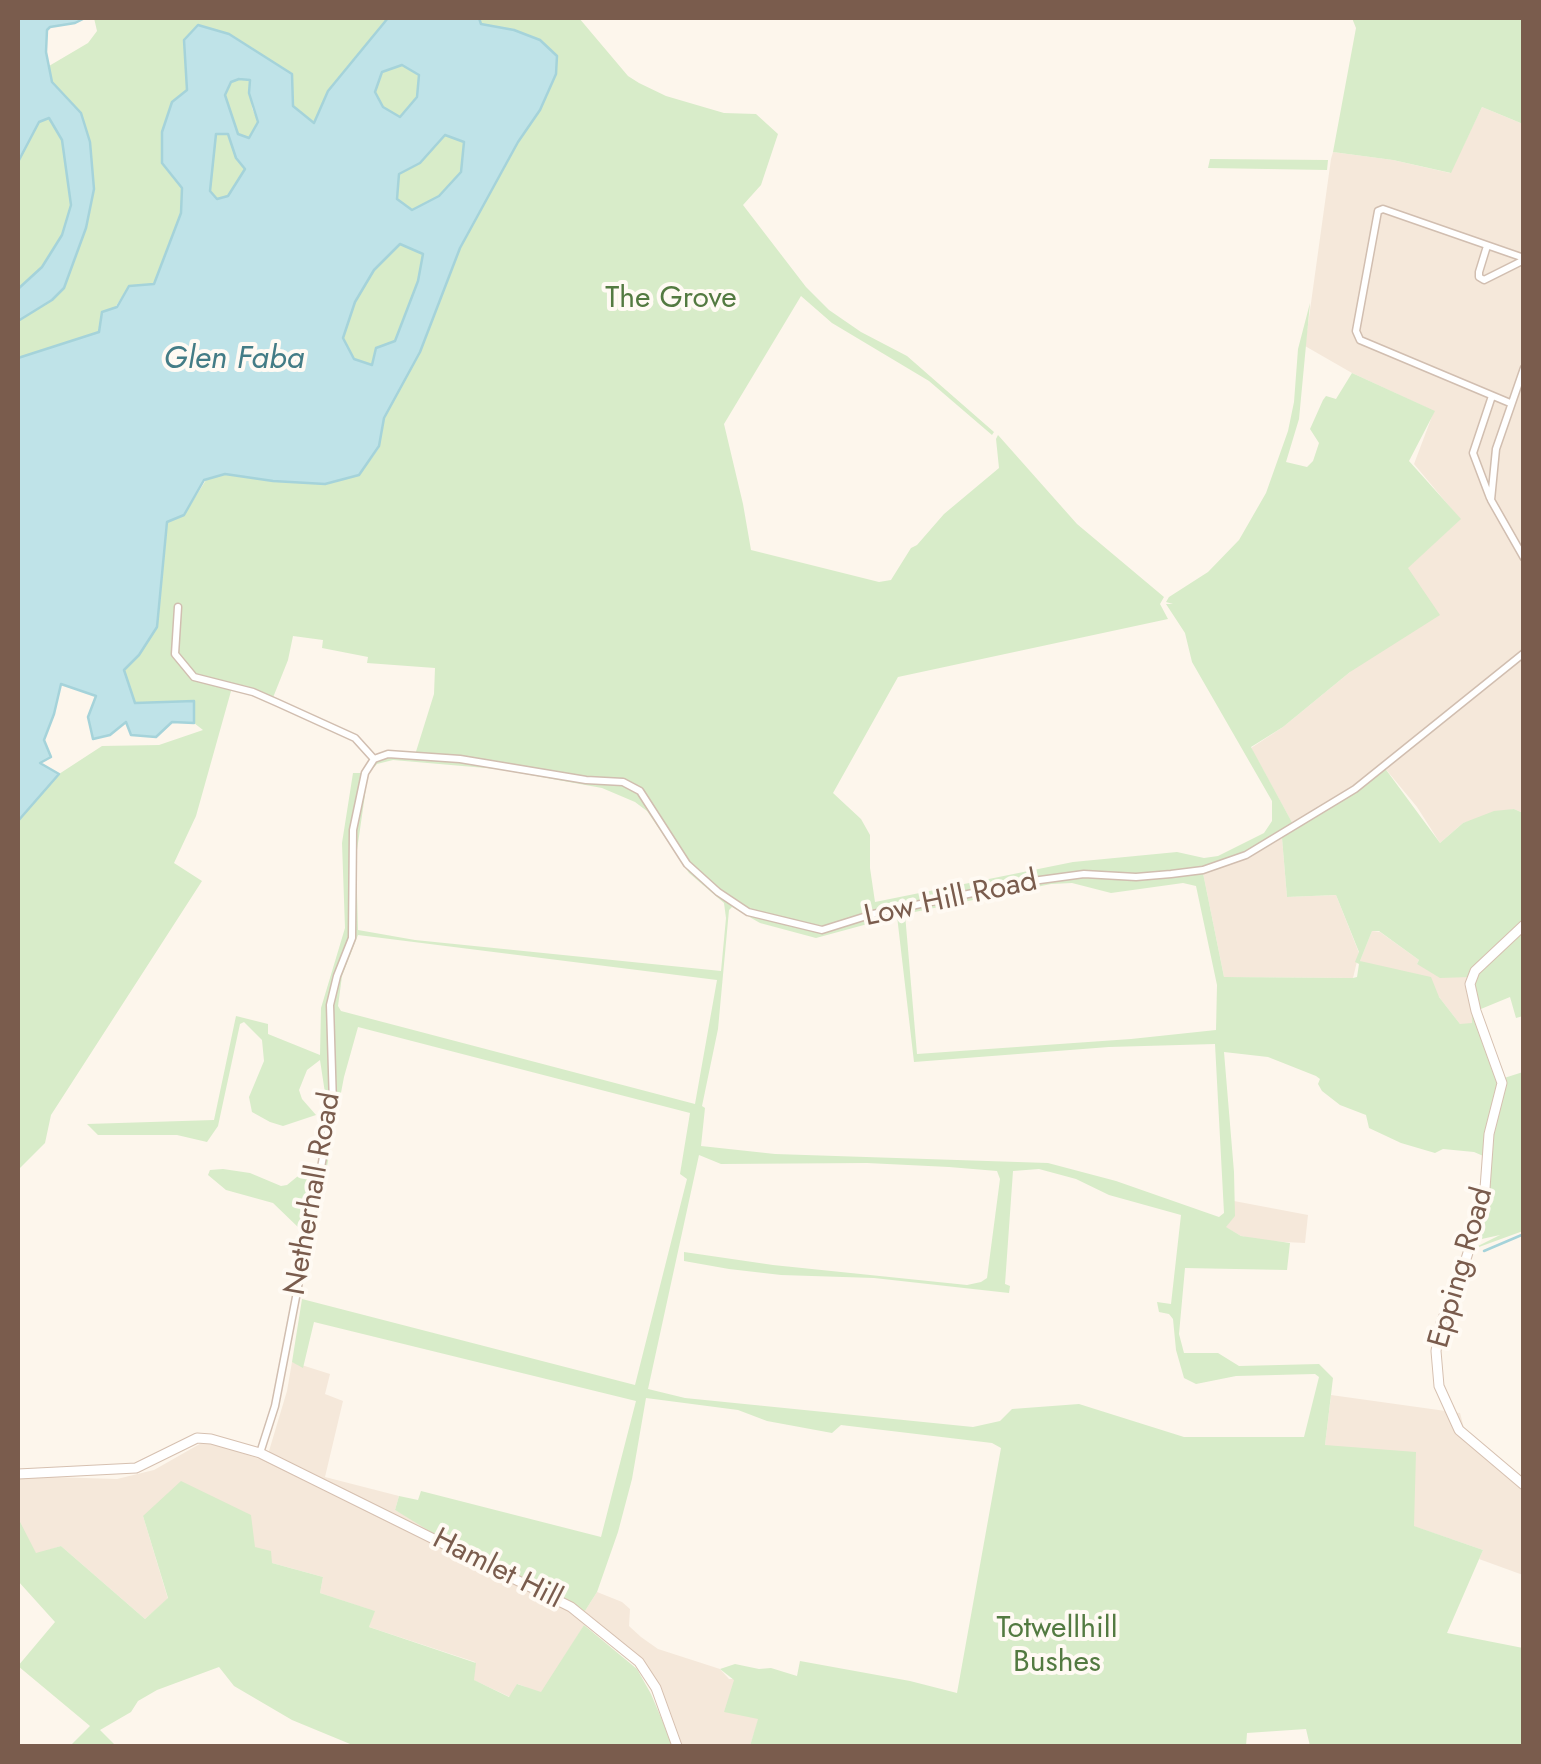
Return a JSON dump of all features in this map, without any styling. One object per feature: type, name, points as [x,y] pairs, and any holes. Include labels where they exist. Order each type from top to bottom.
[{"type":"street","points":[[1510,403],[1358,338],[1356,331],[1378,211],[1383,209],[1524,259]]},
{"type":"street","points":[[1487,246],[1479,278],[1494,276],[1524,259]]},
{"type":"street","points":[[1491,500],[1496,449],[1524,368]]},
{"type":"street","points":[[1492,396],[1474,445],[1474,461],[1524,558]]},
{"type":"street","points":[[1481,479],[1495,476]]},
{"type":"street","points":[[178,607],[175,654],[194,677],[278,702],[355,738],[374,758]]},
{"type":"street","name":"Low Hill Road","points":[[374,758],[388,754],[460,759],[586,780],[624,782],[640,791],[687,864],[718,892],[748,912],[822,930],[873,914],[1024,882],[1084,874],[1136,877],[1203,870],[1246,855],[1355,789],[1524,653]]},
{"type":"street","name":"Netherhall Road","points":[[260,1453],[275,1406],[333,1106],[330,1005],[352,938],[354,830],[365,773],[374,758]]},
{"type":"street","name":"Epping Road","points":[[1524,925],[1475,971],[1470,984],[1502,1084],[1489,1134],[1484,1202],[1441,1323],[1436,1351],[1439,1386],[1459,1430],[1524,1484]]},
{"type":"street","name":"Hamlet Hill","points":[[18,1474],[136,1468],[196,1438],[260,1453],[571,1607],[639,1662],[656,1688],[677,1746]]},
{"type":"shaded area","points":[[1482,107],[1523,124],[1523,813],[1514,809],[1463,823],[1440,843],[1384,767],[1294,826],[1251,748],[1350,672],[1408,567],[1460,519],[1414,464],[1434,411],[1305,346],[1331,159],[1333,152],[1450,173]]},
{"type":"shaded area","points":[[1282,838],[1287,897],[1336,895],[1359,953],[1353,978],[1224,977],[1203,873]]},
{"type":"shaded area","points":[[1372,931],[1380,932],[1419,960],[1417,964],[1472,976],[1476,1011],[1472,1024],[1460,1024],[1439,997],[1360,961]]},
{"type":"shaded area","points":[[1234,1201],[1308,1215],[1305,1243],[1265,1241],[1241,1236],[1225,1227],[1234,1216]]},
{"type":"shaded area","points":[[292,1362],[330,1374],[325,1394],[343,1401],[325,1477],[399,1496],[395,1510],[585,1611],[597,1592],[622,1602],[630,1609],[629,1626],[658,1649],[720,1669],[734,1679],[759,1718],[750,1746],[675,1746],[656,1688],[637,1664],[586,1622],[542,1694],[518,1684],[510,1697],[471,1679],[475,1662],[369,1627],[374,1611],[320,1593],[323,1577],[272,1563],[255,1547],[143,1516],[168,1599],[145,1619],[61,1546],[36,1554],[18,1521],[18,1476],[117,1479],[154,1470],[205,1441],[266,1461]]},
{"type":"shaded area","points":[[1331,1395],[1460,1413],[1464,1428],[1523,1481],[1523,1575],[1479,1559],[1483,1550],[1413,1526],[1325,1445]]},
{"type":"green space","points":[[94,18],[388,18],[328,91],[314,124],[293,106],[292,73],[260,56],[184,41],[187,90],[162,163],[182,188],[181,213],[154,284],[129,286],[99,332],[18,358],[18,321],[64,288],[81,113],[52,82],[49,66],[88,43],[97,31]]},
{"type":"green space","points":[[478,18],[579,18],[628,76],[639,83],[666,96],[724,113],[756,114],[778,134],[761,185],[743,205],[806,287],[829,310],[907,356],[994,432],[992,435],[929,381],[832,323],[801,296],[724,424],[751,550],[879,582],[891,580],[911,548],[999,468],[998,435],[1077,524],[1164,597],[1160,604],[1168,619],[898,677],[833,793],[861,819],[870,835],[875,902],[1073,862],[1177,852],[1204,858],[1218,856],[1264,833],[1272,821],[1272,801],[1192,662],[1185,633],[1166,604],[1173,604],[1166,602],[1208,572],[1239,540],[1266,493],[1288,431],[1298,349],[1310,303],[1299,419],[1286,462],[1307,467],[1313,461],[1319,443],[1310,429],[1326,396],[1336,399],[1352,373],[1435,411],[1409,461],[1461,519],[1408,568],[1440,615],[1350,672],[1283,727],[1251,747],[1294,826],[1238,856],[1203,868],[1203,873],[1224,977],[1353,978],[1357,977],[1359,964],[1355,962],[1359,952],[1336,895],[1287,897],[1282,838],[1384,767],[1440,843],[1463,823],[1494,811],[1514,809],[1523,813],[1523,1016],[1516,1018],[1510,997],[1476,1011],[1501,1079],[1523,1072],[1523,1231],[1468,1251],[1500,1235],[1477,1240],[1488,1158],[1474,1152],[1443,1149],[1435,1153],[1401,1143],[1369,1128],[1366,1115],[1340,1105],[1322,1091],[1316,1076],[1268,1057],[1224,1052],[1235,1216],[1226,1227],[1241,1236],[1290,1243],[1287,1270],[1185,1268],[1179,1334],[1184,1353],[1218,1353],[1239,1366],[1319,1364],[1333,1378],[1325,1445],[1416,1452],[1414,1526],[1483,1550],[1447,1633],[1523,1648],[1523,1746],[1310,1746],[1306,1729],[1247,1733],[1246,1746],[750,1746],[758,1719],[724,1712],[734,1680],[720,1669],[735,1664],[797,1676],[800,1661],[957,1693],[1001,1448],[992,1443],[841,1425],[832,1433],[767,1421],[738,1410],[646,1398],[618,1532],[597,1592],[585,1611],[444,1540],[395,1510],[399,1496],[418,1500],[421,1491],[601,1537],[636,1401],[314,1322],[303,1368],[292,1362],[302,1299],[635,1385],[687,1179],[680,1174],[690,1113],[358,1027],[344,1077],[312,1245],[303,1242],[311,1203],[301,1230],[273,1203],[226,1190],[208,1175],[210,1170],[223,1169],[250,1173],[281,1186],[309,1167],[317,1170],[327,1124],[322,1122],[325,1093],[320,1060],[307,1070],[299,1090],[316,1115],[283,1126],[270,1122],[252,1112],[249,1097],[264,1061],[262,1040],[244,1022],[240,1024],[218,1126],[207,1142],[177,1135],[98,1135],[87,1124],[214,1120],[236,1016],[268,1024],[268,1034],[320,1055],[321,1008],[345,928],[342,843],[353,773],[365,773],[374,759],[388,755],[414,758],[434,694],[435,668],[367,663],[368,657],[322,648],[323,640],[293,636],[272,700],[247,686],[233,684],[196,816],[174,863],[202,881],[51,1115],[45,1143],[18,1170],[18,821],[59,774],[102,746],[159,745],[203,730],[194,723],[193,701],[135,703],[124,670],[157,627],[167,522],[184,515],[206,480],[226,474],[325,484],[359,475],[379,448],[383,420],[420,352],[460,248],[540,110],[514,30],[481,24]],"holes":[[[393,760],[497,769],[602,788],[635,802],[647,811],[689,873],[724,903],[721,971],[415,940],[358,930],[356,857],[368,774],[377,764]],[[1072,883],[1111,893],[1183,883],[1196,886],[1217,985],[1216,1030],[917,1054],[905,914],[1051,884]],[[732,907],[760,923],[816,938],[897,916],[914,1062],[1109,1047],[1215,1044],[1224,1213],[1219,1217],[1116,1181],[1048,1163],[775,1154],[701,1146],[705,1108],[702,1106],[718,1029]],[[1372,931],[1379,931],[1440,978],[1471,977],[1472,1023],[1460,1024],[1439,997],[1431,977],[1360,961]],[[358,935],[717,980],[695,1104],[341,1011],[338,1006],[342,976]],[[699,1155],[721,1164],[949,1167],[997,1171],[1000,1179],[987,1278],[981,1282],[967,1285],[684,1252],[684,1261],[729,1269],[874,1278],[1009,1293],[1010,1286],[1005,1284],[1013,1171],[1039,1169],[1076,1179],[1109,1195],[1181,1215],[1171,1304],[1157,1302],[1159,1312],[1173,1319],[1184,1378],[1196,1384],[1236,1376],[1319,1377],[1304,1437],[1184,1437],[1079,1404],[1012,1409],[1000,1421],[973,1427],[685,1398],[648,1389]]]},
{"type":"green space","points":[[1352,18],[1523,18],[1523,124],[1482,107],[1451,173],[1333,152],[1356,28]]},
{"type":"green space","points":[[402,65],[419,75],[417,96],[401,117],[383,107],[374,92],[382,72]]},
{"type":"green space","points":[[250,80],[252,108],[258,122],[249,138],[238,134],[225,95],[231,82]]},
{"type":"green space","points":[[49,118],[62,140],[71,205],[62,235],[42,267],[18,289],[18,162],[39,122]]},
{"type":"green space","points":[[216,133],[228,134],[236,158],[245,169],[228,196],[217,199],[210,191]]},
{"type":"green space","points":[[445,135],[464,141],[461,172],[439,196],[412,210],[396,199],[399,174],[420,163]]},
{"type":"green space","points":[[1210,159],[1328,160],[1327,170],[1208,168]]},
{"type":"green space","points":[[399,244],[423,254],[418,281],[395,341],[373,365],[354,359],[343,338],[355,302],[374,270]]},
{"type":"green space","points":[[181,1481],[251,1515],[255,1547],[271,1551],[272,1563],[323,1577],[320,1593],[375,1611],[369,1627],[476,1663],[474,1680],[509,1697],[517,1684],[541,1692],[584,1625],[637,1669],[673,1746],[355,1746],[292,1720],[234,1686],[219,1667],[157,1690],[138,1701],[131,1712],[100,1730],[116,1746],[70,1746],[90,1726],[18,1666],[55,1622],[18,1581],[18,1518],[36,1553],[61,1546],[145,1619],[168,1598],[143,1516]]},
{"type":"water","points":[[18,18],[85,18],[50,27],[46,52],[52,82],[81,113],[90,142],[94,189],[86,228],[64,288],[18,321],[18,289],[42,267],[62,235],[71,205],[62,140],[49,118],[39,122],[18,162]]},
{"type":"water","name":"Glen Faba","points":[[388,18],[479,18],[481,24],[540,40],[557,56],[556,74],[540,110],[460,248],[420,352],[384,418],[379,446],[359,475],[325,484],[225,474],[204,480],[184,515],[167,522],[157,627],[124,670],[135,703],[194,701],[194,723],[172,722],[156,737],[131,735],[126,722],[110,735],[93,739],[88,717],[96,696],[61,684],[44,740],[51,757],[40,763],[59,774],[18,821],[18,358],[99,332],[102,312],[117,307],[129,286],[154,284],[181,213],[182,188],[162,163],[162,132],[172,102],[187,90],[184,40],[198,25],[229,34],[292,74],[293,106],[314,123],[328,91]],"holes":[[[402,65],[419,75],[417,97],[400,117],[383,107],[375,92],[382,72]],[[250,80],[249,93],[258,122],[249,138],[238,134],[225,95],[231,82]],[[216,134],[228,134],[236,158],[245,169],[228,196],[217,199],[210,191]],[[445,135],[464,142],[461,172],[439,196],[412,210],[397,199],[399,174],[420,163]],[[400,244],[423,254],[418,281],[395,341],[376,348],[372,365],[354,359],[343,338],[355,302],[374,270]]]},
{"type":"waterway","points":[[1484,1251],[1524,1234]]},
{"type":"park label","name":"The Grove","points":[[671,300]]},
{"type":"park label","name":"Totwellhill Bushes","points":[[1057,1647]]}]
